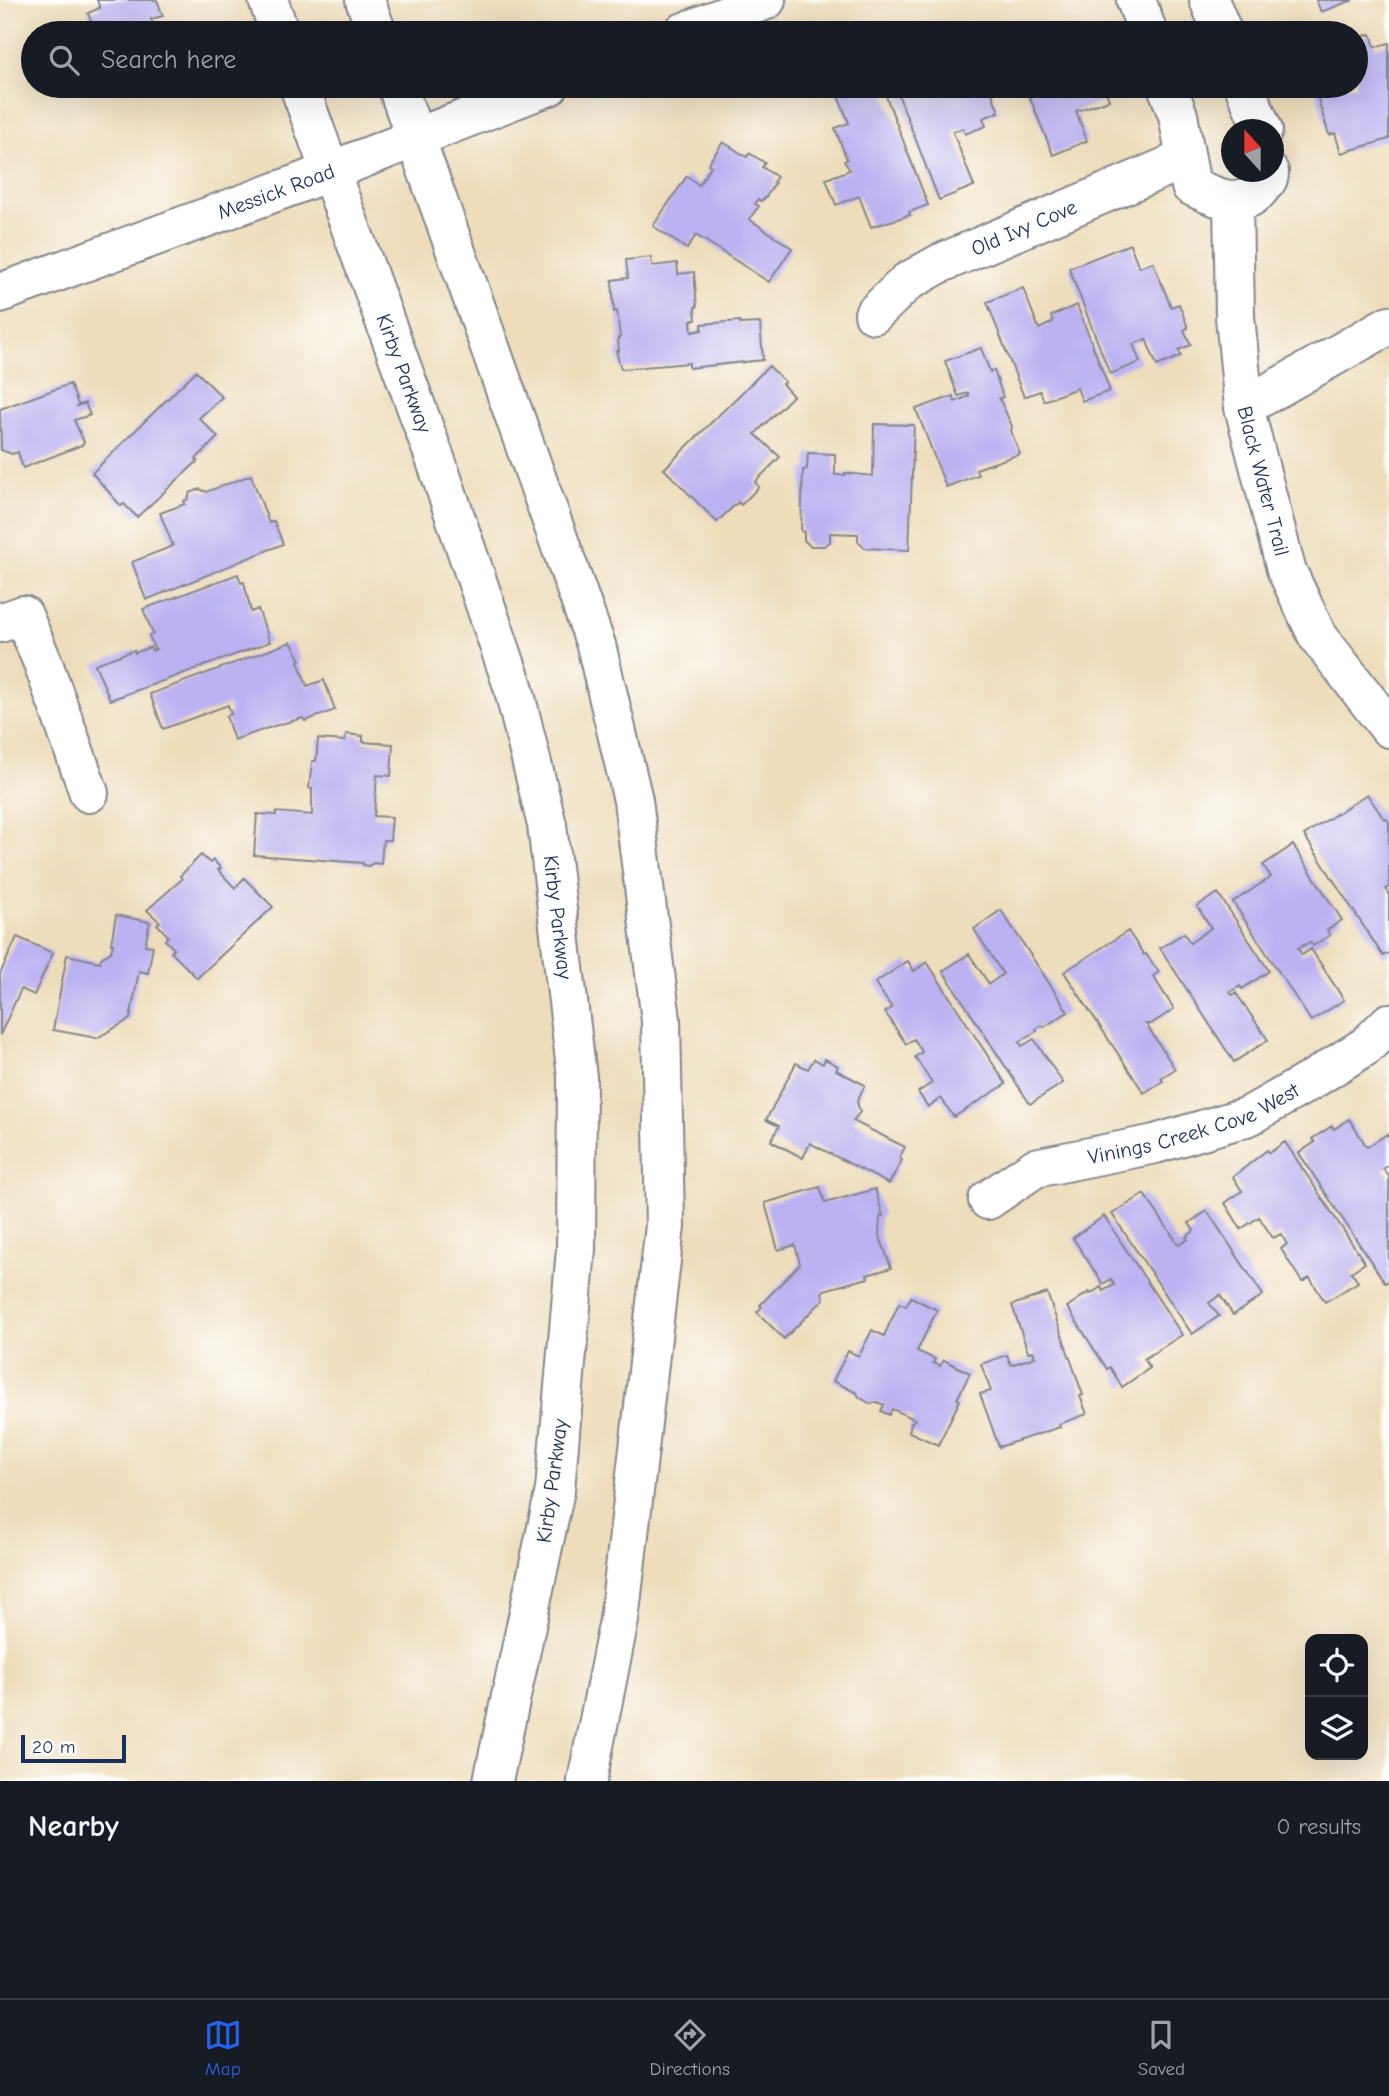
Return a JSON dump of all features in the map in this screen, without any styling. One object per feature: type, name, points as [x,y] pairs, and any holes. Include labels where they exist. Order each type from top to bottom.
[{"type":"main road","points":[[268,0],[276,21]]},
{"type":"main road","points":[[365,0],[373,21]]},
{"type":"main road","points":[[713,21],[766,0]]},
{"type":"main road","points":[[1136,0],[1144,21]]},
{"type":"main road","points":[[1209,0],[1218,21]]},
{"type":"main road","name":"Kirby Parkway","points":[[303,98],[436,461],[513,686],[547,825],[578,1077],[576,1249],[555,1490],[493,1781]]},
{"type":"main road","points":[[401,98],[596,645],[633,800],[661,1020],[665,1226],[619,1620],[587,1781]]},
{"type":"main road","name":"Messick Road","points":[[0,293],[518,98]]},
{"type":"main road","points":[[1172,98],[1178,115],[1191,186],[1233,202],[1256,196],[1266,182]]},
{"type":"main road","points":[[1249,98],[1258,119]]},
{"type":"main road","name":"Old Ivy Cove","points":[[874,314],[907,282],[939,264],[1185,159]]},
{"type":"main road","name":"Black Water Trail","points":[[1233,202],[1236,317],[1244,407],[1286,569],[1317,635],[1389,728]]},
{"type":"main road","points":[[1244,407],[1389,325]]},
{"type":"main road","points":[[0,623],[23,615],[89,793]]},
{"type":"main road","name":"Vinings Creek Cove West","points":[[988,1200],[1035,1168],[1155,1144],[1249,1115],[1310,1082],[1366,1046],[1389,1023]]},
{"type":"building","points":[[97,0],[157,0],[163,16],[151,19],[152,21],[91,21],[88,13],[100,8]]},
{"type":"building","points":[[1316,0],[1353,0],[1321,12]]},
{"type":"building","points":[[1371,34],[1375,47],[1389,43],[1389,139],[1341,153],[1335,133],[1329,135],[1318,98],[1368,98],[1368,35]]},
{"type":"building","points":[[839,98],[887,98],[928,205],[909,212],[910,215],[871,227],[859,196],[836,205],[826,179],[850,170],[844,161],[847,160],[835,128],[849,123]]},
{"type":"building","points":[[900,98],[994,98],[999,112],[983,118],[986,126],[965,134],[963,128],[953,132],[974,186],[939,200]]},
{"type":"building","points":[[1030,98],[1108,98],[1109,100],[1076,111],[1087,141],[1053,155]]},
{"type":"building","points":[[723,142],[747,157],[749,153],[765,163],[762,167],[777,177],[766,197],[761,201],[758,199],[755,204],[759,206],[749,219],[792,248],[769,282],[696,235],[687,249],[653,226],[687,176],[699,185],[711,166],[708,164]]},
{"type":"building","points":[[1130,244],[1139,267],[1153,262],[1171,307],[1179,304],[1188,328],[1184,330],[1191,345],[1178,350],[1181,356],[1157,366],[1146,339],[1133,344],[1140,362],[1110,374],[1069,268]]},
{"type":"building","points":[[651,257],[652,266],[677,263],[678,274],[694,272],[697,307],[696,320],[691,320],[692,332],[702,330],[702,324],[740,321],[740,324],[760,323],[763,360],[689,368],[689,363],[621,369],[616,351],[619,351],[620,338],[617,311],[614,312],[612,280],[628,278],[626,260]]},
{"type":"building","points":[[1023,288],[1039,329],[1053,322],[1051,316],[1077,305],[1110,391],[1082,401],[1077,388],[1044,401],[1040,391],[1024,397],[987,302]]},
{"type":"building","points":[[981,348],[990,372],[994,370],[1003,397],[999,398],[1012,426],[1011,431],[1020,454],[976,469],[978,475],[946,487],[916,409],[953,396],[955,402],[969,396],[968,393],[958,396],[945,361]]},
{"type":"building","points":[[769,366],[785,382],[782,384],[793,396],[755,434],[780,457],[755,482],[759,487],[741,505],[738,502],[717,522],[664,469]]},
{"type":"building","points":[[196,371],[222,397],[199,418],[218,437],[196,459],[198,461],[137,517],[124,504],[121,506],[92,473]]},
{"type":"building","points":[[70,384],[77,406],[85,403],[90,415],[74,420],[84,442],[23,468],[18,452],[12,454],[1,450],[0,409]]},
{"type":"building","points":[[874,424],[914,425],[909,550],[865,548],[858,541],[858,534],[830,533],[830,542],[824,546],[810,546],[801,531],[803,470],[807,469],[808,453],[835,454],[835,475],[845,473],[873,476]]},
{"type":"building","points":[[251,475],[269,523],[274,521],[283,544],[146,600],[132,562],[173,546],[160,513],[185,504],[184,501],[190,493],[200,489],[206,492]]},
{"type":"building","points":[[238,574],[241,583],[244,582],[251,612],[258,609],[270,642],[110,700],[95,664],[134,650],[135,653],[150,647],[152,651],[157,649],[154,649],[149,635],[153,634],[143,609]]},
{"type":"building","points":[[291,642],[301,660],[298,661],[307,686],[324,680],[335,710],[234,740],[226,716],[231,714],[228,705],[163,729],[150,694]]},
{"type":"building","points":[[346,734],[363,736],[363,742],[393,744],[391,776],[377,775],[374,816],[392,817],[390,840],[383,840],[381,864],[373,863],[369,866],[363,863],[254,855],[257,814],[276,815],[276,812],[312,815],[312,789],[309,788],[318,739],[345,741]]},
{"type":"building","points":[[1367,794],[1389,822],[1389,887],[1386,889],[1389,894],[1389,953],[1383,956],[1304,835]]},
{"type":"building","points":[[1293,845],[1342,920],[1327,930],[1330,935],[1313,946],[1310,942],[1298,948],[1302,955],[1311,949],[1344,1000],[1311,1021],[1233,902],[1271,877],[1263,865]]},
{"type":"building","points":[[201,855],[210,863],[213,860],[221,868],[218,870],[235,888],[244,878],[273,907],[197,978],[171,952],[174,949],[165,940],[168,936],[157,924],[160,922],[147,910],[182,879],[180,876]]},
{"type":"building","points":[[1218,893],[1269,971],[1242,989],[1240,986],[1230,992],[1232,995],[1236,993],[1268,1040],[1234,1062],[1160,948],[1184,933],[1190,943],[1211,928],[1197,906]]},
{"type":"building","points":[[1001,910],[1068,1012],[1044,1027],[1042,1025],[1019,1042],[1022,1046],[1034,1039],[1063,1083],[1030,1104],[943,971],[969,954],[989,984],[1003,974],[974,929]]},
{"type":"building","points":[[116,915],[150,922],[145,945],[153,946],[148,973],[139,971],[130,1019],[97,1038],[53,1030],[67,955],[100,962],[101,958],[111,952]]},
{"type":"building","points":[[1128,931],[1159,972],[1153,976],[1174,1009],[1151,1024],[1146,1024],[1175,1069],[1161,1078],[1163,1081],[1144,1093],[1064,972]]},
{"type":"building","points":[[17,937],[53,953],[34,995],[21,989],[0,1035],[0,974]]},
{"type":"building","points":[[908,961],[914,971],[927,962],[1006,1084],[954,1117],[941,1098],[928,1107],[918,1092],[932,1083],[915,1057],[922,1052],[914,1039],[906,1044],[885,1012],[892,1008],[875,983]]},
{"type":"building","points":[[814,1059],[823,1064],[825,1059],[838,1066],[836,1070],[865,1085],[857,1101],[860,1112],[853,1121],[905,1147],[899,1158],[902,1160],[889,1184],[810,1143],[803,1158],[771,1141],[779,1126],[766,1120],[796,1063],[808,1069]]},
{"type":"building","points":[[1349,1119],[1367,1147],[1387,1134],[1389,1138],[1389,1165],[1383,1169],[1389,1176],[1389,1281],[1385,1283],[1299,1153],[1315,1142],[1312,1139]]},
{"type":"building","points":[[1285,1142],[1365,1263],[1351,1272],[1358,1282],[1325,1302],[1310,1278],[1302,1282],[1281,1249],[1287,1244],[1281,1234],[1273,1238],[1259,1217],[1241,1229],[1225,1203],[1242,1191],[1233,1177],[1267,1150],[1269,1153]]},
{"type":"building","points":[[820,1187],[825,1203],[875,1189],[883,1216],[880,1217],[879,1234],[891,1268],[867,1275],[868,1278],[824,1290],[824,1299],[784,1339],[757,1312],[762,1307],[760,1305],[800,1264],[795,1245],[778,1250],[765,1203]]},
{"type":"building","points":[[1144,1194],[1179,1245],[1194,1231],[1189,1223],[1207,1211],[1263,1295],[1233,1315],[1220,1295],[1209,1303],[1219,1316],[1192,1334],[1112,1214]]},
{"type":"building","points":[[1104,1216],[1182,1335],[1144,1359],[1150,1368],[1122,1387],[1110,1367],[1107,1369],[1067,1307],[1089,1292],[1090,1294],[1101,1287],[1103,1291],[1114,1285],[1111,1279],[1103,1284],[1073,1238]]},
{"type":"building","points":[[1047,1293],[1083,1395],[1080,1396],[1087,1414],[1059,1424],[1060,1427],[999,1447],[980,1394],[991,1391],[981,1364],[1007,1355],[1011,1365],[1035,1357],[1033,1351],[1028,1352],[1012,1305]]},
{"type":"building","points":[[911,1297],[937,1310],[917,1351],[935,1359],[933,1363],[940,1366],[944,1360],[970,1373],[938,1445],[909,1432],[915,1419],[892,1409],[889,1415],[881,1411],[884,1405],[877,1402],[871,1404],[857,1393],[833,1381],[848,1351],[859,1356],[872,1330],[884,1336],[899,1303],[906,1306]]}]
